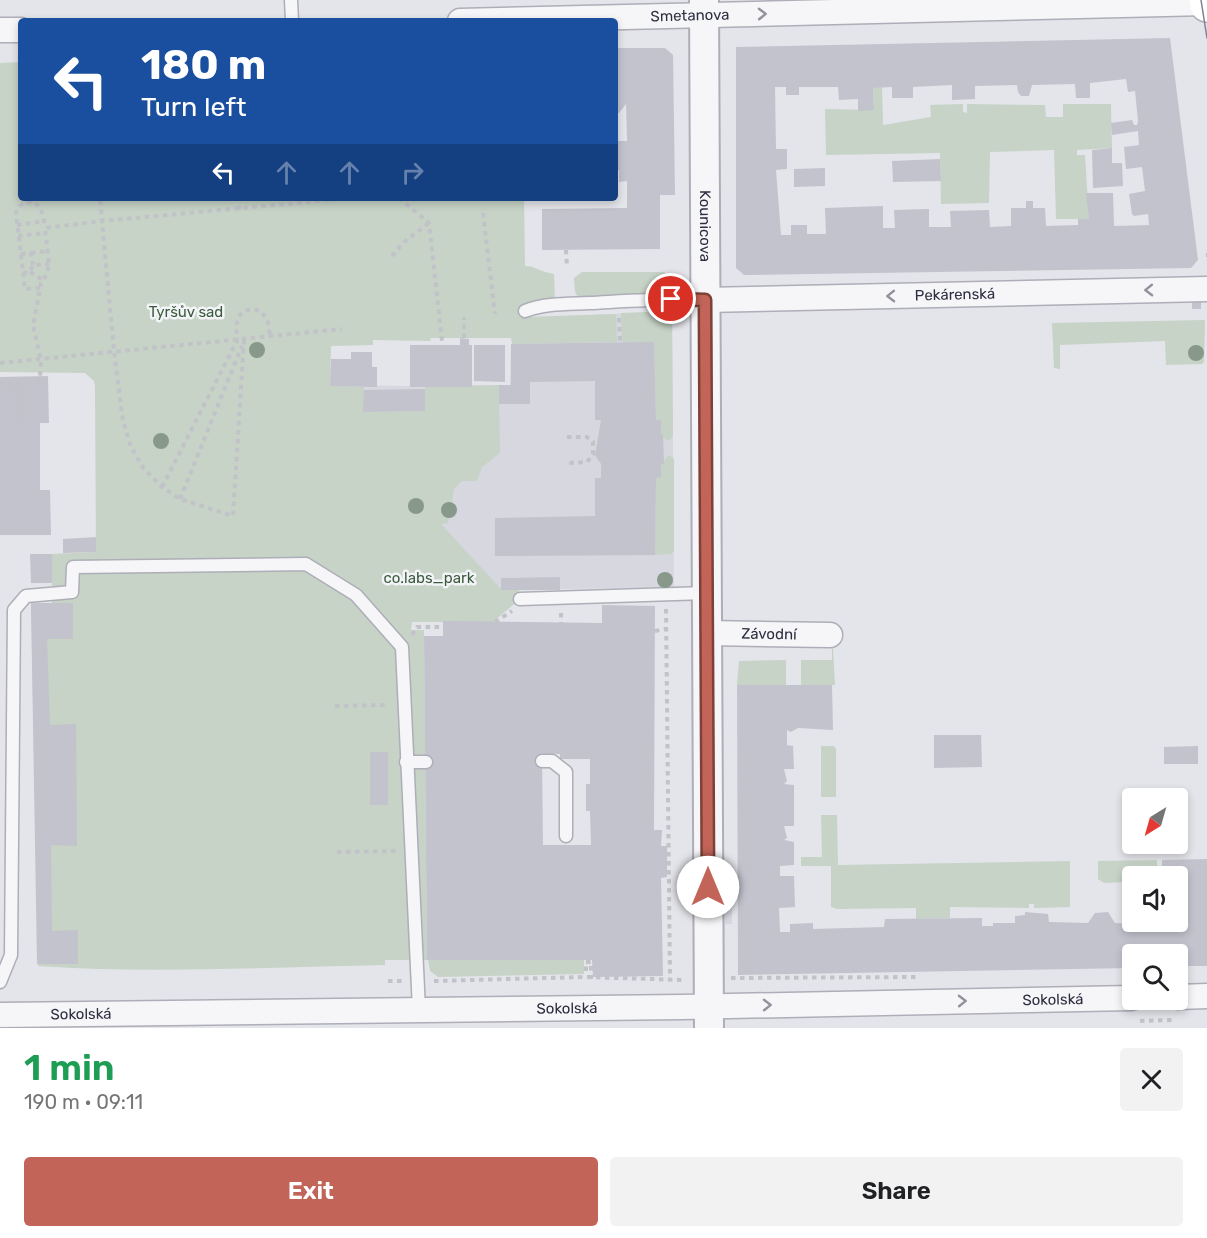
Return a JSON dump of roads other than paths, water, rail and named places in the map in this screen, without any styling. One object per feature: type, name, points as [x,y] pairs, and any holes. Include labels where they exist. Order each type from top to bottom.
[{"type":"street","name":"Smetanova","points":[[512,18],[704,7],[1207,3]]},
{"type":"street","name":"Kounicova","points":[[704,7],[705,300],[693,593],[707,633],[709,1017]]},
{"type":"street","points":[[0,30],[18,30]]},
{"type":"street","name":"Pekárenská","points":[[705,300],[1207,289]]},
{"type":"street","name":"Závodní","points":[[707,633],[830,635]]},
{"type":"street","points":[[1188,997],[1207,996]]},
{"type":"street","name":"Sokolská","points":[[3,1016],[258,1020],[419,1010],[709,1017],[1122,998]]},
{"type":"lane","points":[[291,0],[292,18]]},
{"type":"lane","points":[[525,310],[536,306],[618,301],[705,300]]},
{"type":"lane","points":[[0,982],[11,955],[14,610],[26,596],[72,592],[73,567],[306,564],[356,595],[402,647],[419,1010]]},
{"type":"lane","points":[[520,599],[693,593]]},
{"type":"lane","points":[[542,761],[552,761],[566,772],[566,836]]},
{"type":"lane","points":[[406,762],[426,762]]},
{"type":"tram line","points":[[1201,0],[1207,38]]},
{"type":"park label","name":"Tyršův sad","points":[[186,312]]},
{"type":"park label","name":"co.labs_park","points":[[429,578]]}]
